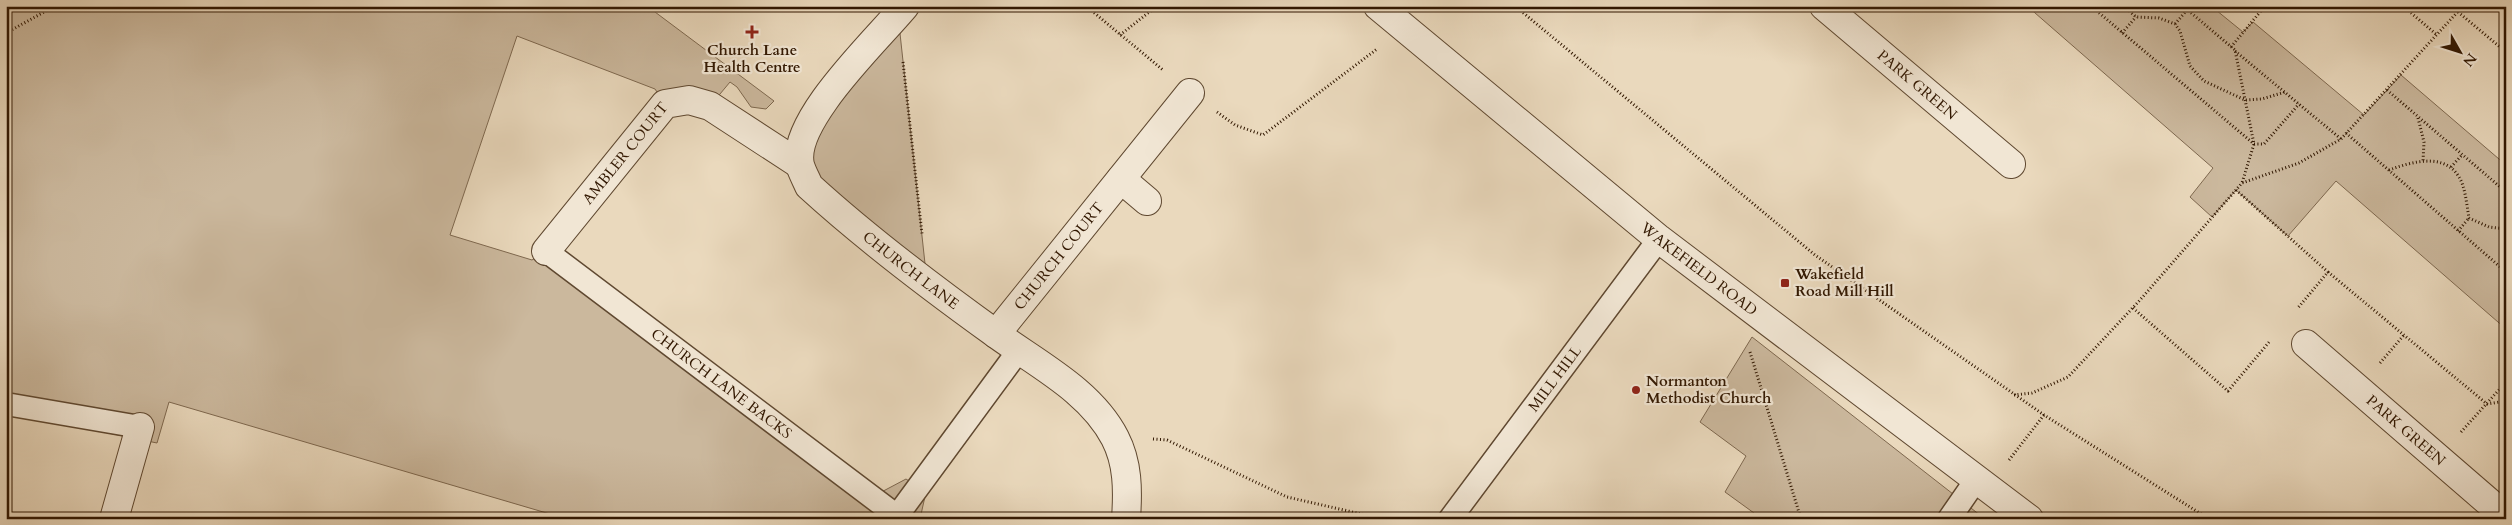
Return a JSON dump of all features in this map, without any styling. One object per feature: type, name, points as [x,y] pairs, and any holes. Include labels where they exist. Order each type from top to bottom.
[{"type":"street","name":"WAKEFIELD ROAD","points":[[1378,6],[1659,238],[2029,519]]},
{"type":"street","name":"PARK GREEN","points":[[1824,6],[2011,164]]},
{"type":"street","name":"CHURCH LANE","points":[[901,11],[836,85],[814,115],[803,138],[800,164],[808,186],[927,282],[1069,386],[1096,410],[1115,438],[1126,466],[1128,495],[1126,519]]},
{"type":"street","name":"CHURCH COURT","points":[[996,334],[1190,94]]},
{"type":"street","name":"AMBLER COURT","points":[[546,251],[665,104],[689,100],[710,106],[800,164]]},
{"type":"street","points":[[1121,178],[1147,201]]},
{"type":"street","name":"PARK GREEN","points":[[2306,344],[2506,517]]},
{"type":"street","points":[[114,519],[140,428]]},
{"type":"lane","name":"MILL HILL","points":[[1450,519],[1659,238]]},
{"type":"lane","name":"CHURCH LANE BACKS","points":[[546,251],[897,517],[1019,350]]},
{"type":"lane","points":[[6,404],[140,428]]},
{"type":"lane","points":[[1949,519],[1982,484]]},
{"type":"path","points":[[6,33],[55,6]]},
{"type":"path","points":[[1086,6],[1190,94],[1235,125],[1263,134],[1406,28]]},
{"type":"path","points":[[1120,35],[1157,6]]},
{"type":"path","points":[[1515,6],[1815,255],[2044,415],[2210,519]]},
{"type":"path","points":[[2091,6],[2254,144],[2264,144],[2299,104]]},
{"type":"path","points":[[2124,6],[2136,17],[2159,18],[2175,24],[2180,30],[2190,66],[2204,81],[2245,100],[2262,99],[2284,92]]},
{"type":"path","points":[[2183,6],[2340,139]]},
{"type":"path","points":[[2231,47],[2265,6]]},
{"type":"path","points":[[2403,6],[2437,35]]},
{"type":"path","points":[[2014,394],[2032,393],[2068,377],[2133,308],[2242,184],[2299,163],[2340,139],[2463,6]]},
{"type":"path","points":[[2175,24],[2187,10]]},
{"type":"path","points":[[901,11],[927,282]]},
{"type":"path","points":[[2458,12],[2506,52]]},
{"type":"path","points":[[2122,33],[2136,17]]},
{"type":"path","points":[[2235,50],[2254,144],[2242,184]]},
{"type":"path","points":[[2387,90],[2506,192]]},
{"type":"path","points":[[2418,117],[2424,142],[2423,161]]},
{"type":"path","points":[[2346,133],[2506,272]]},
{"type":"path","points":[[2451,167],[2462,155]]},
{"type":"path","points":[[2389,170],[2412,161],[2434,161],[2451,167],[2462,183],[2470,218]]},
{"type":"path","points":[[2236,190],[2328,272],[2486,404],[2506,401]]},
{"type":"path","points":[[2458,231],[2470,218]]},
{"type":"path","points":[[2470,218],[2489,227],[2506,229]]},
{"type":"path","points":[[2296,310],[2328,272]]},
{"type":"path","points":[[1733,296],[1802,519]]},
{"type":"path","points":[[2133,308],[2228,391],[2271,340]]},
{"type":"path","points":[[2438,458],[2506,382]]},
{"type":"path","points":[[1982,484],[2044,415]]},
{"type":"path","points":[[1115,438],[1167,440],[1288,496],[1383,519]]},
{"type":"shaded area","points":[[6,6],[647,6],[774,101],[766,109],[751,107],[737,87],[730,82],[710,106],[665,104],[655,89],[517,36],[450,235],[532,260],[546,251],[872,497],[906,479],[926,492],[920,519],[567,519],[169,402],[157,443],[6,412]]},
{"type":"shaded area","points":[[2027,6],[2211,6],[2243,32],[2253,22],[2364,115],[2401,75],[2506,165],[2506,329],[2336,181],[2288,236],[2236,190],[2212,217],[2190,197],[2213,168]]},
{"type":"shaded area","points":[[898,15],[927,282],[826,202],[803,138]]},
{"type":"shaded area","points":[[1752,337],[1985,519],[1750,519],[1754,513],[1725,492],[1746,456],[1700,422]]},
{"type":"place","name":"Church Lane Health Centre","points":[[752,32]]},
{"type":"place","name":"Wakefield Road Mill Hill","points":[[1785,283]]},
{"type":"place","name":"Normanton Methodist Church","points":[[1636,390]]}]
